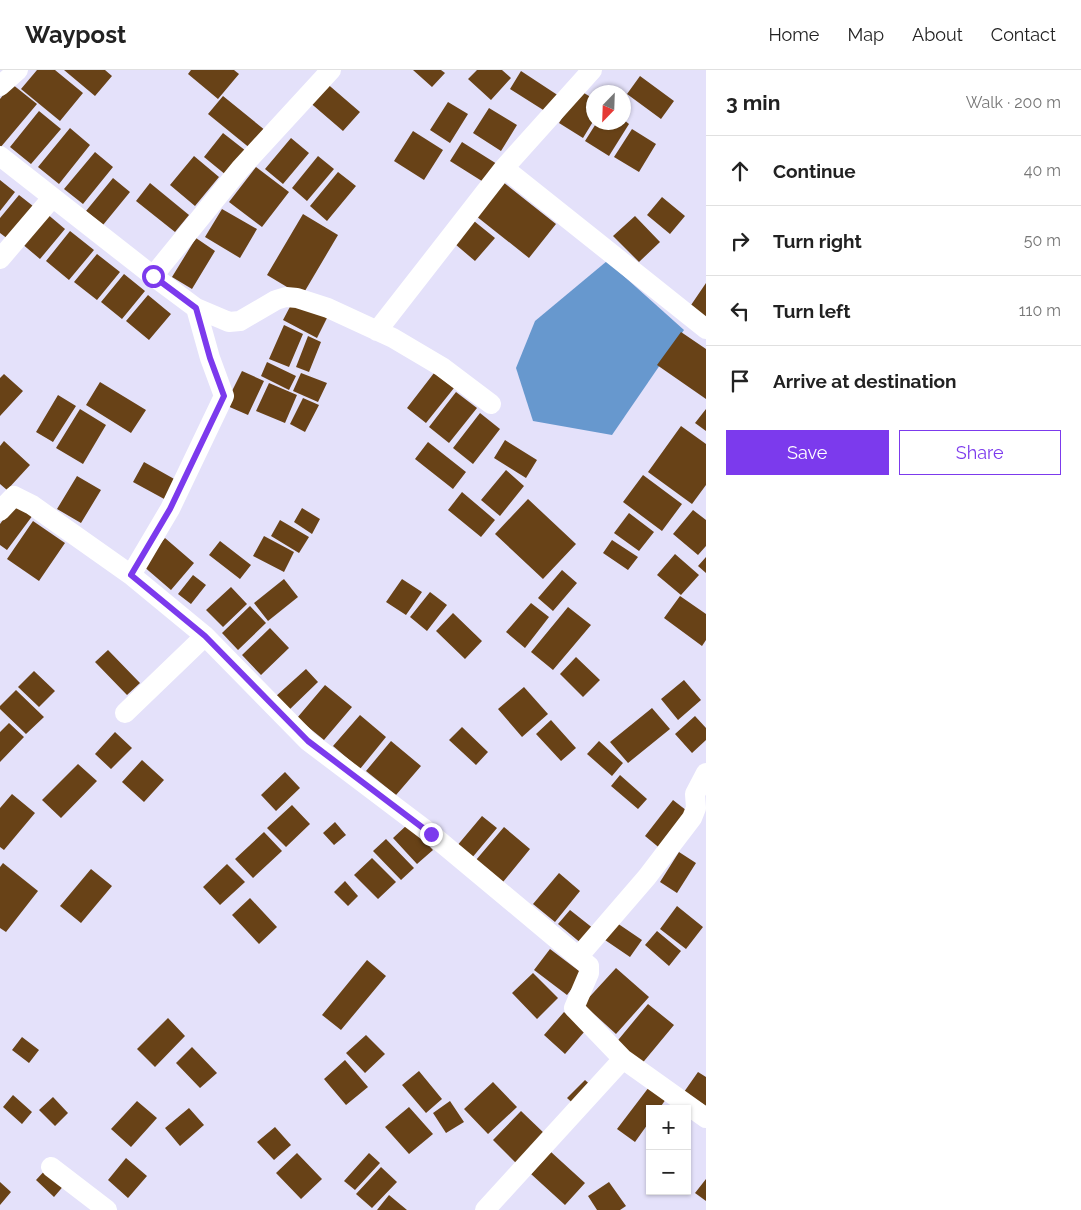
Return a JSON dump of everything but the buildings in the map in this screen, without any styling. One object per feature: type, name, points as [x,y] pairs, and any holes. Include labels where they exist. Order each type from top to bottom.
[{"type":"street","points":[[0,86],[18,70]]},
{"type":"street","points":[[153,276],[240,170],[331,70]]},
{"type":"street","points":[[377,331],[504,168],[592,70]]},
{"type":"street","points":[[0,156],[196,308],[229,322],[240,321],[276,300],[286,297],[298,298],[328,308],[377,331],[442,367],[491,404]]},
{"type":"street","points":[[504,168],[706,329]]},
{"type":"street","points":[[0,259],[52,198]]},
{"type":"street","points":[[131,575],[170,509],[224,396],[210,358],[196,308]]},
{"type":"street","points":[[0,511],[14,496],[32,505],[131,575],[205,636],[308,741],[431,834],[589,966],[589,973],[574,1008],[623,1059],[706,1118]]},
{"type":"street","points":[[125,713],[205,636]]},
{"type":"street","points":[[578,958],[647,877],[692,818],[696,808],[695,794],[706,773]]},
{"type":"street","points":[[485,1210],[623,1059]]},
{"type":"street","points":[[50,1166],[107,1210]]},
{"type":"water","points":[[607,261],[684,330],[612,435],[533,421],[516,368],[535,321]]},
{"type":"route","points":[[153,276],[196,308],[210,358],[224,396],[170,509],[131,575],[205,636],[308,741],[431,834]]}]
